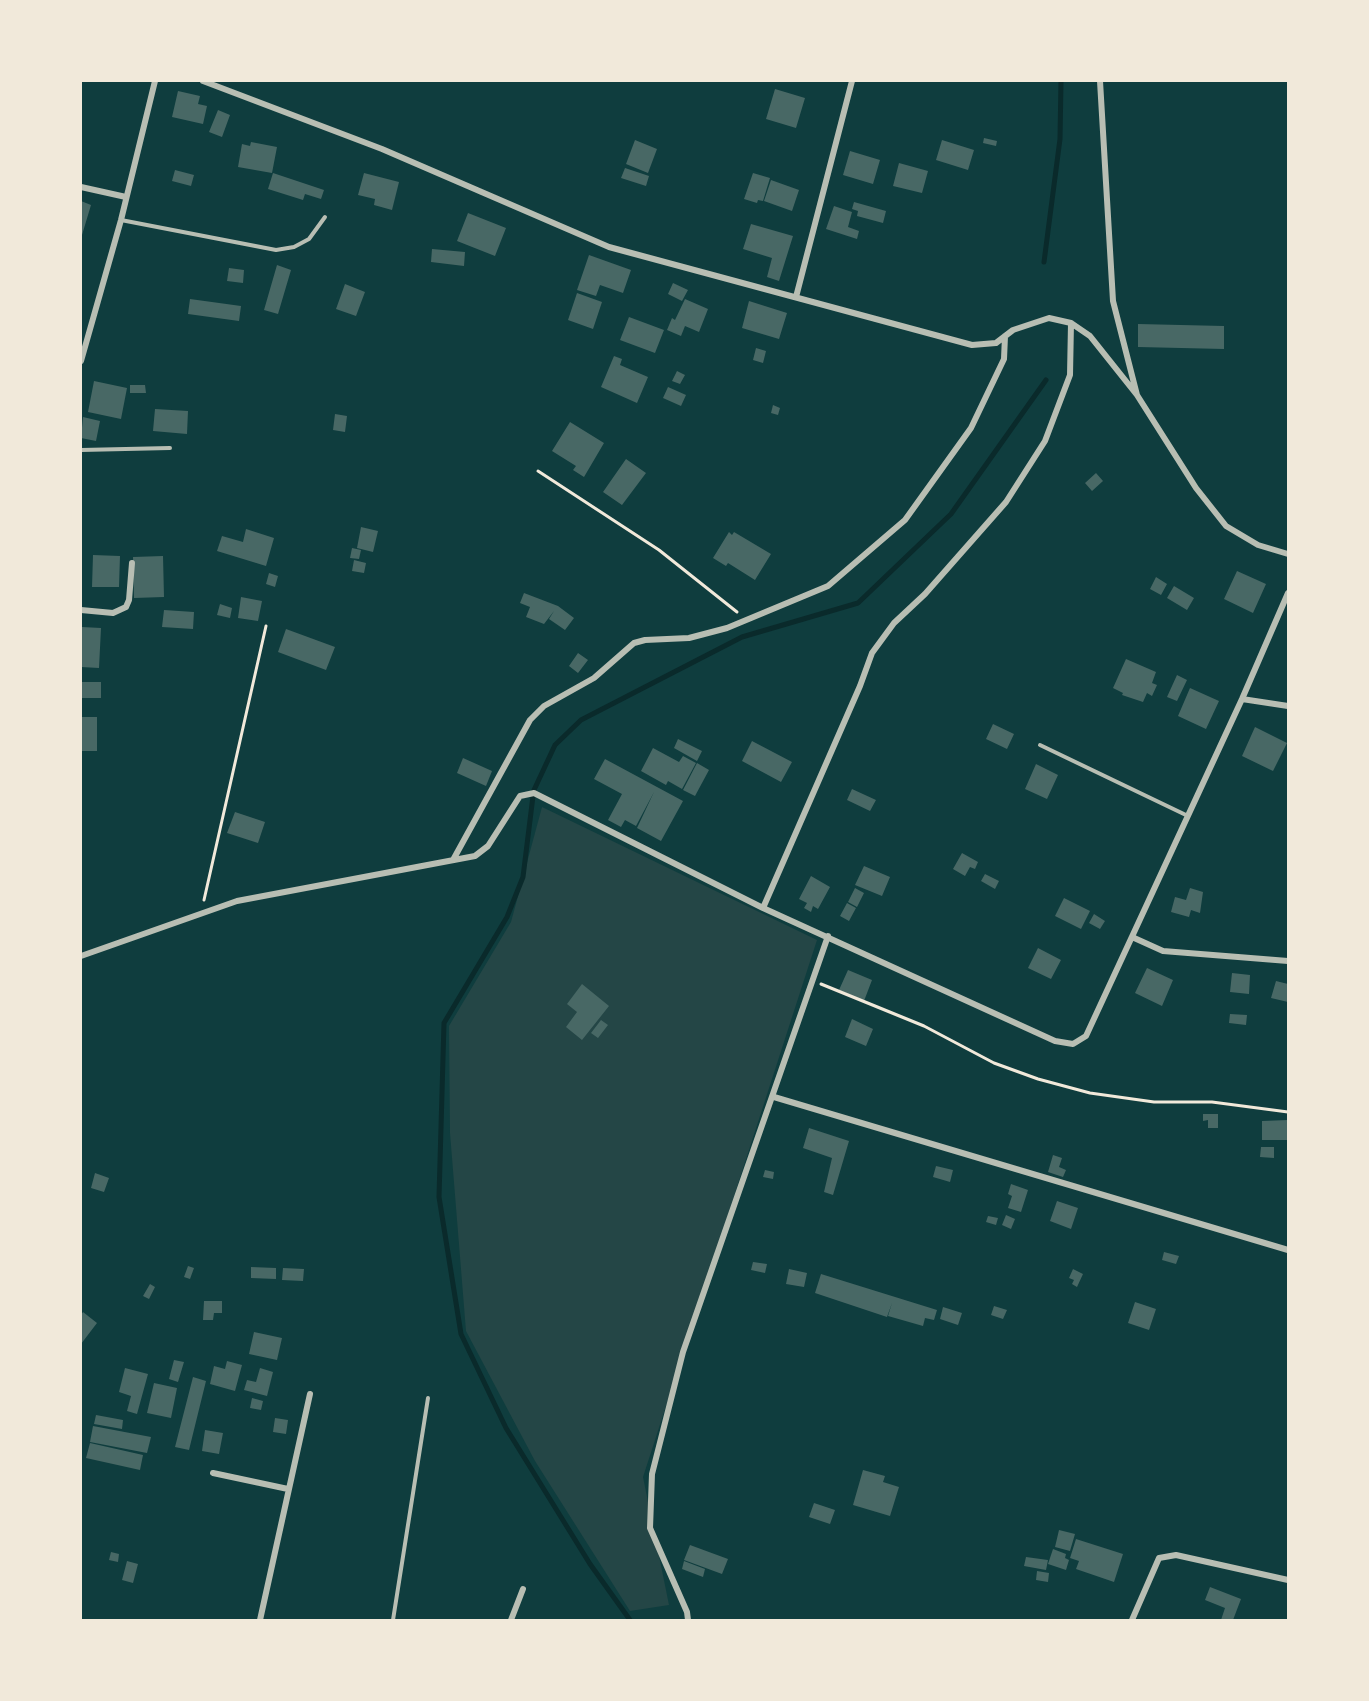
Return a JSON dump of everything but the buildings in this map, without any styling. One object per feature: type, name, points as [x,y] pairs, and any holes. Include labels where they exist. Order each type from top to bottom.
[{"type":"street","points":[[81,360],[121,220],[155,81]]},
{"type":"street","points":[[203,81],[382,149],[609,247],[972,345],[990,344],[1013,330],[1048,318],[1071,323],[1090,336],[1137,395],[1196,488],[1226,526],[1258,545],[1288,554]]},
{"type":"street","points":[[796,297],[852,81]]},
{"type":"street","points":[[1100,81],[1113,301],[1137,395]]},
{"type":"street","points":[[81,187],[126,196]]},
{"type":"street","points":[[763,908],[860,686],[872,653],[894,623],[925,594],[1006,502],[1045,441],[1070,375],[1071,323]]},
{"type":"street","points":[[453,860],[530,720],[544,706],[594,678],[634,643],[645,640],[689,638],[748,620],[828,586],[905,520],[971,428],[1004,359],[1005,336]]},
{"type":"street","points":[[81,610],[113,613],[126,607],[129,600],[132,563]]},
{"type":"street","points":[[81,956],[237,901],[453,860],[482,852],[520,796],[534,793],[763,908],[1055,1041],[1073,1044],[1086,1036],[1242,699],[1288,593]]},
{"type":"street","points":[[1242,699],[1288,706]]},
{"type":"street","points":[[688,1620],[683,1602],[650,1528],[652,1474],[683,1353],[774,1097],[828,936]]},
{"type":"street","points":[[1132,938],[1163,951],[1288,961]]},
{"type":"street","points":[[774,1097],[1288,1250]]},
{"type":"street","points":[[260,1620],[310,1394]]},
{"type":"street","points":[[213,1473],[288,1489]]},
{"type":"street","points":[[1132,1620],[1159,1558],[1176,1555],[1288,1580]]},
{"type":"street","points":[[511,1620],[523,1589]]},
{"type":"lane","points":[[121,220],[276,250],[294,247],[309,239],[325,217]]},
{"type":"lane","points":[[81,450],[170,448]]},
{"type":"lane","points":[[1040,745],[1188,816]]},
{"type":"lane","points":[[393,1620],[428,1398]]},
{"type":"path","points":[[538,471],[659,550],[748,620]]},
{"type":"path","points":[[201,914],[266,626]]},
{"type":"path","points":[[814,981],[924,1026],[994,1063],[1038,1079],[1090,1093],[1154,1102],[1212,1102],[1288,1112]]},
{"type":"shaded area","points":[[542,807],[817,940],[643,1477],[669,1605],[630,1611],[535,1461],[466,1331],[450,1133],[449,1026],[511,922]]},
{"type":"waterway","points":[[1044,262],[1060,139],[1061,81]]},
{"type":"waterway","points":[[534,790],[555,745],[581,720],[742,637],[858,603],[951,514],[1046,380]]},
{"type":"waterway","points":[[533,796],[523,877],[507,917],[444,1023],[439,1197],[461,1334],[506,1428],[590,1564],[630,1620]]}]
